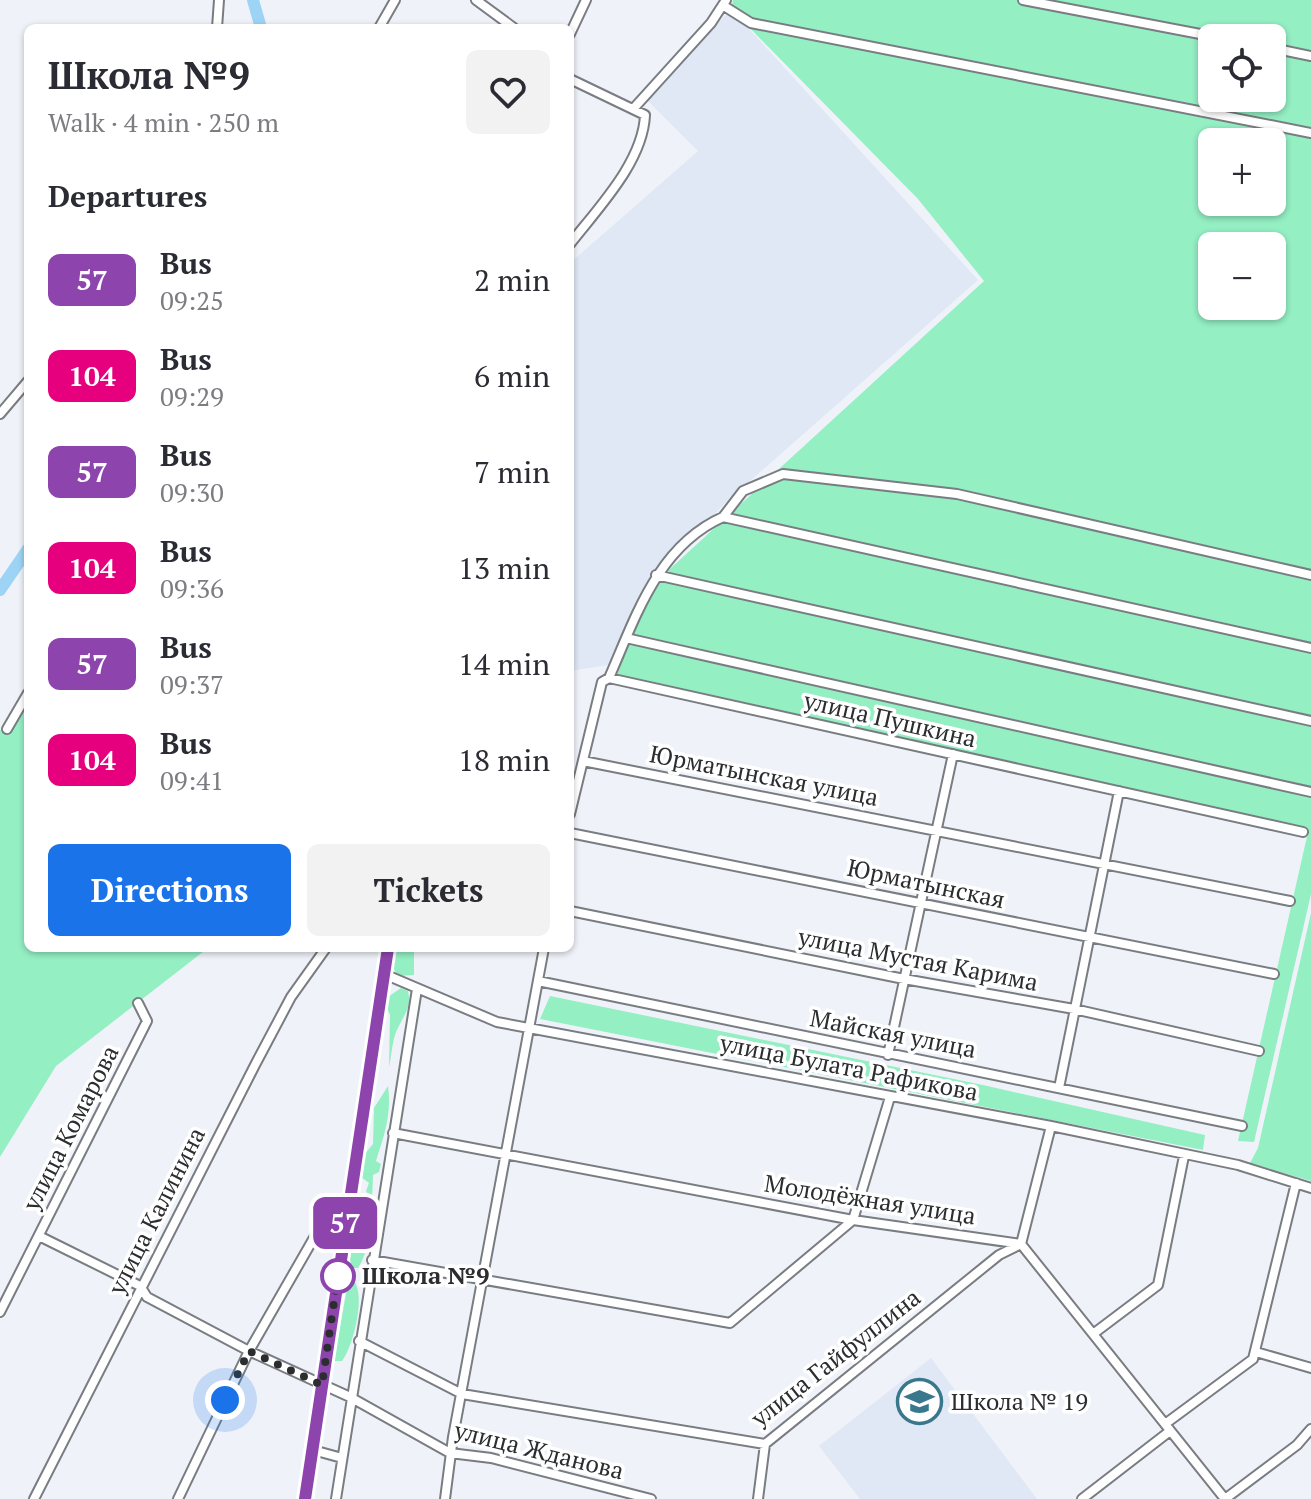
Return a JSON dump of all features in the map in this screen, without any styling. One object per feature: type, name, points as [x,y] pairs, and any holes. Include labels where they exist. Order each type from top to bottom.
[{"type":"street","points":[[217,24],[219,0]]},
{"type":"street","points":[[381,24],[395,0]]},
{"type":"street","points":[[476,0],[509,24]]},
{"type":"street","points":[[574,26],[586,0]]},
{"type":"street","points":[[1023,0],[1198,34]]},
{"type":"street","points":[[634,108],[725,3],[751,23],[1311,133]]},
{"type":"street","points":[[1286,51],[1311,56]]},
{"type":"street","points":[[574,81],[645,115],[644,136],[606,198],[574,239]]},
{"type":"street","points":[[0,414],[24,386]]},
{"type":"street","points":[[574,798],[602,682],[609,678],[656,575],[698,528],[723,517],[743,491],[783,474],[957,494],[1311,575]]},
{"type":"street","points":[[723,517],[1311,648]]},
{"type":"street","points":[[656,575],[1311,721]]},
{"type":"street","points":[[626,638],[1311,792]]},
{"type":"street","name":"улица Пушкина","points":[[609,678],[1303,832]]},
{"type":"street","points":[[7,729],[24,700]]},
{"type":"street","points":[[888,1055],[953,754]]},
{"type":"street","name":"Юрматынская улица","points":[[583,761],[1290,901]]},
{"type":"street","points":[[1059,1088],[1119,791]]},
{"type":"street","name":"Юрматынская","points":[[574,834],[1274,974]]},
{"type":"street","name":"улица Мустая Карима","points":[[574,912],[904,979],[1074,1009],[1259,1051]]},
{"type":"street","name":"улица Калинина","points":[[34,1499],[140,1286],[291,997],[323,952]]},
{"type":"street","points":[[305,1499],[387,952]]},
{"type":"street","points":[[445,1499],[450,1453],[543,952]]},
{"type":"street","name":"улица Булата Рафикова","points":[[384,974],[475,1016],[529,1029],[1051,1126],[1238,1165],[1311,1188]]},
{"type":"street","name":"Майская улица","points":[[538,981],[1242,1126]]},
{"type":"street","points":[[336,1499],[417,989]]},
{"type":"street","name":"улица Комарова","points":[[0,1312],[147,1021],[138,1003]]},
{"type":"street","points":[[372,1260],[730,1323],[853,1220],[890,1097]]},
{"type":"street","points":[[1051,1126],[1021,1244],[1225,1499],[1297,1445],[1311,1429]]},
{"type":"street","name":"Молодёжная улица","points":[[393,1133],[853,1220],[1021,1244]]},
{"type":"street","points":[[1093,1334],[1158,1285],[1184,1156]]},
{"type":"street","points":[[1082,1499],[1248,1365],[1256,1352],[1296,1183]]},
{"type":"street","points":[[178,1499],[249,1351],[319,1229],[330,1213],[347,1208]]},
{"type":"street","name":"улица Жданова","points":[[39,1236],[140,1286],[147,1297],[249,1351],[350,1397],[450,1453],[491,1458],[651,1499]]},
{"type":"street","name":"улица Гайфуллина","points":[[359,1341],[462,1394],[765,1444],[999,1255],[1021,1244]]},
{"type":"street","points":[[1256,1352],[1311,1368]]},
{"type":"street","points":[[758,1499],[765,1444]]},
{"type":"street","points":[[313,1450],[342,1458]]},
{"type":"shaded area","points":[[731,9],[978,280],[725,503],[656,577],[608,665],[574,670],[574,260],[698,151],[647,100]]},
{"type":"shaded area","name":"Школа № 19","points":[[931,1358],[1037,1499],[860,1499],[819,1446]]},
{"type":"green space","points":[[733,0],[1311,0],[1311,894],[1254,1142],[1238,1141],[1308,832],[616,679],[635,624],[660,578],[984,281],[918,199],[731,9]]},
{"type":"green space","points":[[24,702],[24,952],[203,952],[56,1066],[0,1157],[0,730],[5,732]]},
{"type":"green space","points":[[1311,913],[1311,1181],[1250,1163],[1258,1148]]},
{"type":"green space","points":[[395,952],[414,952],[414,975],[398,976],[392,966]]},
{"type":"green space","points":[[401,988],[408,991],[409,1002],[394,1037],[389,1067],[390,1015],[386,1006],[388,997]]},
{"type":"green space","points":[[550,996],[983,1085],[1205,1135],[1203,1150],[540,1019]]},
{"type":"green space","points":[[388,1086],[388,1115],[376,1161],[381,1164],[379,1172],[373,1175],[372,1201],[366,1191],[369,1183],[361,1177],[363,1156],[373,1144],[374,1108]]},
{"type":"green space","points":[[364,1212],[371,1222],[367,1246],[358,1268],[352,1268],[349,1255],[354,1220]]},
{"type":"green space","points":[[354,1281],[359,1298],[354,1333],[342,1361],[334,1361],[347,1288]]},
{"type":"waterway","points":[[253,0],[260,24]]},
{"type":"waterway","points":[[0,590],[24,555]]},
{"type":"bus line","name":"57","points":[[305,1499],[387,952]]},
{"type":"place","name":"Школа №9","points":[[338,1276]]},
{"type":"place","name":"Школа № 19","points":[[920,1402]]},
{"type":"route","points":[[225,1400],[249,1351],[322,1385],[339,1267],[338,1276]]}]
